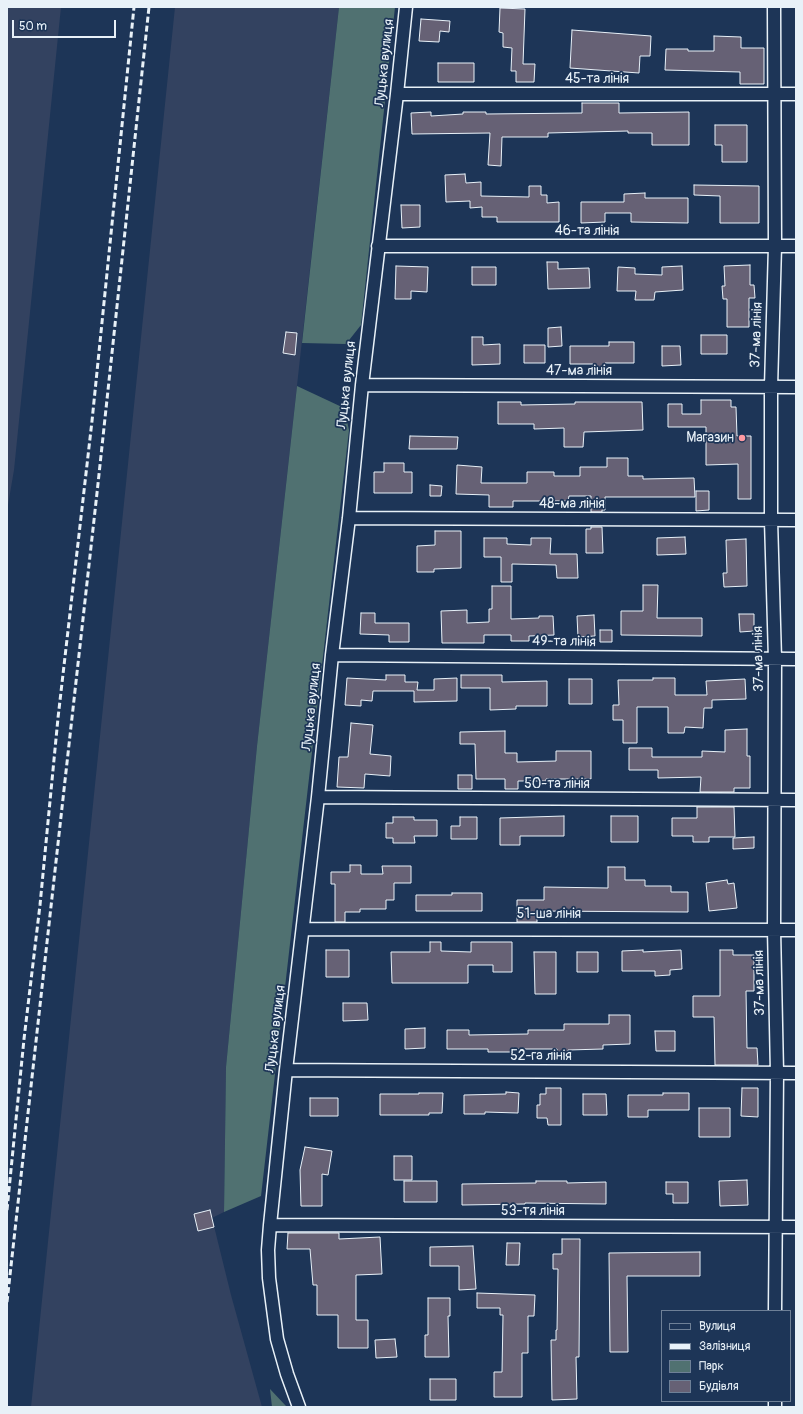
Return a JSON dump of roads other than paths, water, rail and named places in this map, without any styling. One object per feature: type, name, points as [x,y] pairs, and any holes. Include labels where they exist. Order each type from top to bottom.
[{"type":"street","name":"Луцька вулиця","points":[[299,1407],[287,1374],[277,1339],[272,1304],[268,1250],[286,1070],[318,797],[332,655],[406,7]]},
{"type":"street","name":"37-ма лінія","points":[[774,7],[775,246],[771,387],[771,520],[775,659],[774,929],[777,1073],[775,1310]]},
{"type":"street","name":"45-та лінія","points":[[397,94],[796,94]]},
{"type":"street","name":"46-та лінія","points":[[378,246],[796,246]]},
{"type":"street","name":"47-ма лінія","points":[[362,385],[796,387]]},
{"type":"street","name":"48-ма лінія","points":[[348,518],[796,520]]},
{"type":"street","name":"49-та лінія","points":[[332,655],[796,659]]},
{"type":"street","name":"50-та лінія","points":[[318,797],[796,800]]},
{"type":"street","name":"51-ша лінія","points":[[303,929],[796,930]]},
{"type":"street","name":"52-га лінія","points":[[286,1070],[796,1073]]},
{"type":"street","name":"53-тя лінія","points":[[270,1225],[796,1227]]},
{"type":"railway","points":[[7,1210],[24,1039],[40,905],[58,718],[92,421],[134,7]]},
{"type":"railway","points":[[7,1302],[97,493],[149,7]]},
{"type":"place","name":"Магазин","points":[[742,438]]}]
